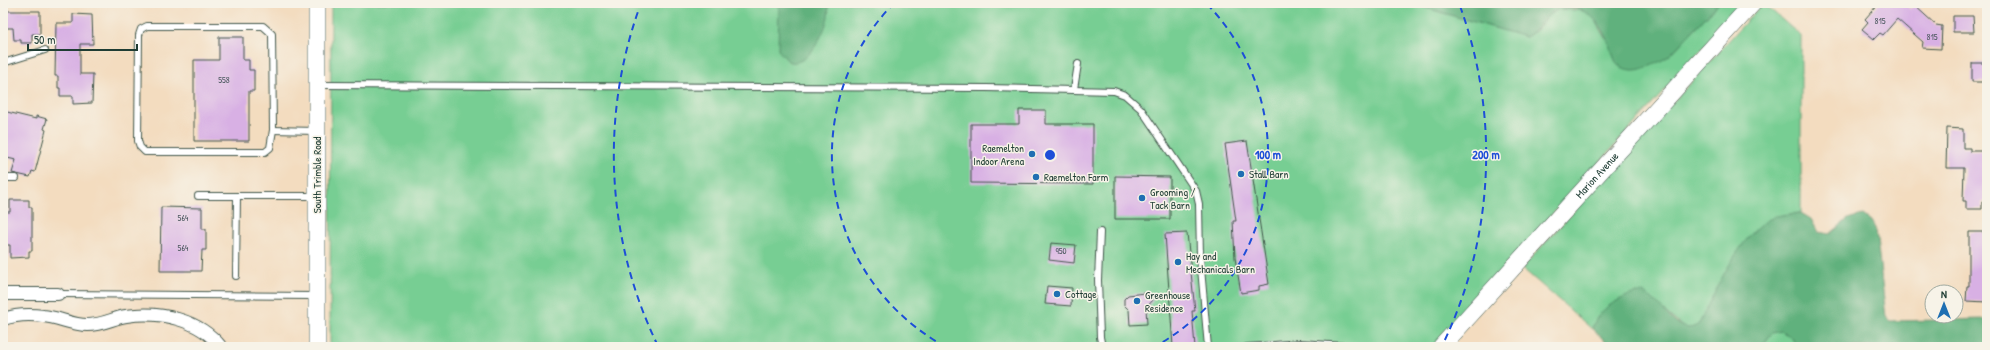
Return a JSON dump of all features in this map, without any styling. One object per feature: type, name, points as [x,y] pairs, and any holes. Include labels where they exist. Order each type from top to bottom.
[{"type":"street","name":"South Trimble Road","points":[[317,3],[317,347]]},
{"type":"street","name":"Marion Avenue","points":[[1441,347],[1752,3]]},
{"type":"street","points":[[3,294],[58,294]]},
{"type":"street","points":[[3,319],[27,315],[44,316],[72,324],[88,325],[109,322],[124,316],[142,315],[165,317],[187,322],[199,328],[221,347]]},
{"type":"lane","points":[[147,26],[263,26],[268,29],[272,34],[272,130],[272,143],[270,148],[265,152],[144,152],[138,141],[139,35],[141,29],[147,26]]},
{"type":"lane","points":[[3,63],[44,50]]},
{"type":"lane","points":[[1074,90],[1078,64]]},
{"type":"lane","points":[[317,85],[986,88],[1114,91],[1126,95],[1134,102],[1196,191],[1199,204],[1200,257],[1208,347]]},
{"type":"lane","points":[[272,130],[317,131]]},
{"type":"lane","points":[[3,178],[16,178]]},
{"type":"lane","points":[[198,196],[317,196]]},
{"type":"lane","points":[[236,276],[237,196]]},
{"type":"lane","points":[[1100,232],[1098,303],[1102,347]]},
{"type":"lane","points":[[58,294],[317,296]]},
{"type":"lane","points":[[1247,347],[1300,343],[1359,347]]},
{"type":"green space","points":[[331,3],[1409,3],[1526,37],[1537,30],[1549,14],[1560,9],[1585,11],[1593,16],[1610,45],[1645,68],[1669,56],[1719,3],[1744,3],[1432,347],[330,347]]},
{"type":"green space","points":[[779,3],[828,3],[828,13],[824,31],[814,48],[802,60],[795,62],[788,61],[778,50]]},
{"type":"green space","points":[[1409,3],[1719,3],[1669,56],[1642,69],[1628,70],[1621,67],[1616,62],[1602,29],[1586,12],[1578,9],[1570,8],[1555,11],[1526,37]]},
{"type":"green space","points":[[1763,3],[1801,36],[1801,213],[1790,214],[1732,261],[1699,324],[1693,329],[1684,328],[1644,294],[1594,323],[1592,329],[1522,268]]},
{"type":"green space","points":[[1801,213],[1811,219],[1818,232],[1830,234],[1848,219],[1863,215],[1871,221],[1876,230],[1886,317],[1890,321],[1924,320],[1924,324],[1964,324],[1964,319],[1987,319],[1987,347],[1798,347],[1791,337],[1781,331],[1772,333],[1761,347],[1612,347],[1592,329],[1600,313],[1607,307],[1626,297],[1638,293],[1645,294],[1652,298],[1677,324],[1691,328],[1699,324],[1720,281],[1740,248],[1762,224],[1774,217]]},
{"type":"green space","points":[[1782,331],[1791,337],[1798,347],[1761,347],[1772,333]]},
{"type":"building","points":[[1879,3],[1903,3],[1910,9],[1914,5],[1936,25],[1942,26],[1941,49],[1922,48],[1923,42],[1897,19],[1883,35],[1880,33],[1874,39],[1862,29],[1868,22],[1865,19]]},
{"type":"building","points":[[3,11],[40,11],[40,34],[32,34],[32,43],[21,43],[21,40],[14,40],[13,28],[3,28]]},
{"type":"building","points":[[73,14],[92,15],[93,44],[80,44],[80,74],[93,74],[92,103],[73,104],[73,96],[60,96],[58,76],[55,76],[56,23],[73,23]]},
{"type":"building","points":[[1953,16],[1973,16],[1974,32],[1953,32]]},
{"type":"building","points":[[219,37],[243,37],[243,60],[249,60],[249,70],[254,70],[254,91],[249,91],[249,141],[194,141],[194,60],[219,60]]},
{"type":"building","points":[[1972,63],[1987,63],[1987,80],[1985,80],[1985,82],[1972,82]]},
{"type":"building","name":"Raemelton Indoor Arena","points":[[1019,110],[1046,110],[1046,124],[1093,124],[1093,184],[971,183],[971,124],[1019,124]]},
{"type":"building","points":[[3,111],[36,119],[36,116],[47,119],[44,129],[46,130],[35,172],[32,171],[30,177],[12,173],[16,160],[3,157]]},
{"type":"building","points":[[1947,128],[1963,129],[1963,148],[1970,148],[1970,151],[1985,151],[1985,155],[1987,155],[1987,186],[1985,186],[1985,202],[1982,202],[1982,209],[1966,209],[1966,201],[1963,201],[1964,168],[1946,168]]},
{"type":"building","points":[[1247,141],[1269,284],[1259,286],[1259,290],[1241,293],[1235,258],[1233,221],[1236,221],[1225,144]]},
{"type":"building","name":"Grooming / Tack Barn","points":[[1115,176],[1170,177],[1170,219],[1115,219]]},
{"type":"building","points":[[10,200],[29,200],[29,207],[32,207],[32,251],[29,251],[29,257],[10,258],[10,245],[3,245],[3,212],[10,212]]},
{"type":"building","points":[[161,207],[202,208],[202,229],[206,229],[206,250],[202,250],[201,271],[160,271]]},
{"type":"building","points":[[1969,232],[1987,232],[1987,302],[1966,301],[1967,286],[1969,286]]},
{"type":"building","name":"Hay and Mechanicals Barn","points":[[1187,233],[1195,311],[1192,311],[1195,347],[1173,347],[1165,234]]},
{"type":"building","name":"Cottage","points":[[1051,243],[1076,245],[1074,263],[1049,260]]},
{"type":"building","name":"Cottage","points":[[1047,286],[1072,288],[1071,306],[1045,304]]},
{"type":"building","points":[[1145,293],[1153,300],[1146,308],[1147,324],[1130,325],[1129,310],[1124,305],[1124,299],[1128,295]]},
{"type":"place","name":"Raemelton Indoor Arena","points":[[1032,154]]},
{"type":"place","name":"Stall Barn","points":[[1241,174]]},
{"type":"place","name":"Raemelton Farm","points":[[1036,177]]},
{"type":"place","name":"Grooming / Tack Barn","points":[[1142,198]]},
{"type":"place","name":"Hay and Mechanicals Barn","points":[[1178,262]]},
{"type":"place","name":"Cottage","points":[[1057,294]]},
{"type":"place","name":"Greenhouse Residence","points":[[1137,301]]}]
